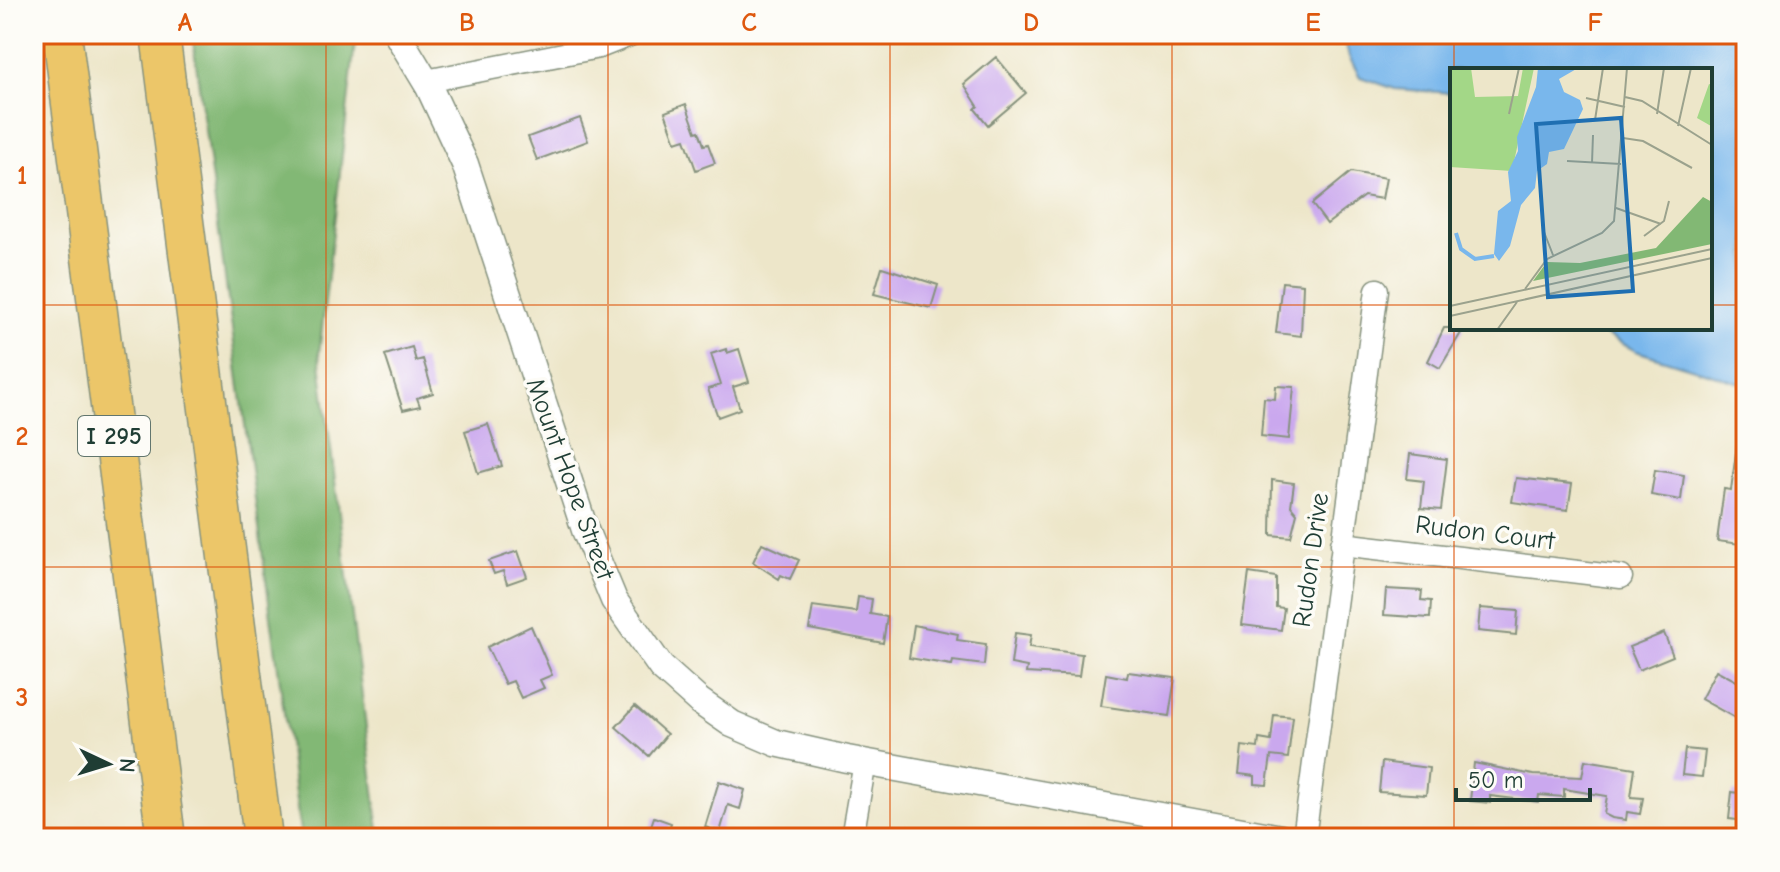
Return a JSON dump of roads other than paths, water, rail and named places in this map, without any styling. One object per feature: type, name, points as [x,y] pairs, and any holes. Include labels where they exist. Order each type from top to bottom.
[{"type":"highway","name":"I 295","points":[[62,34],[166,838]]},
{"type":"highway","points":[[160,34],[263,838]]},
{"type":"street","name":"Mount Hope Street","points":[[397,34],[426,81],[465,164],[580,515],[614,600],[661,667],[699,701],[732,724],[776,743],[1281,838]]},
{"type":"street","points":[[426,81],[599,47],[632,34]]},
{"type":"street","name":"Rudon Drive","points":[[1304,838],[1377,290]]},
{"type":"street","name":"Rudon Court","points":[[1342,544],[1621,577]]},
{"type":"street","points":[[852,838],[865,762]]},
{"type":"water","points":[[1343,34],[1746,34],[1746,385],[1636,351],[1597,330],[1712,330],[1712,68],[1450,68],[1450,93],[1395,89],[1360,77],[1349,57]]}]
